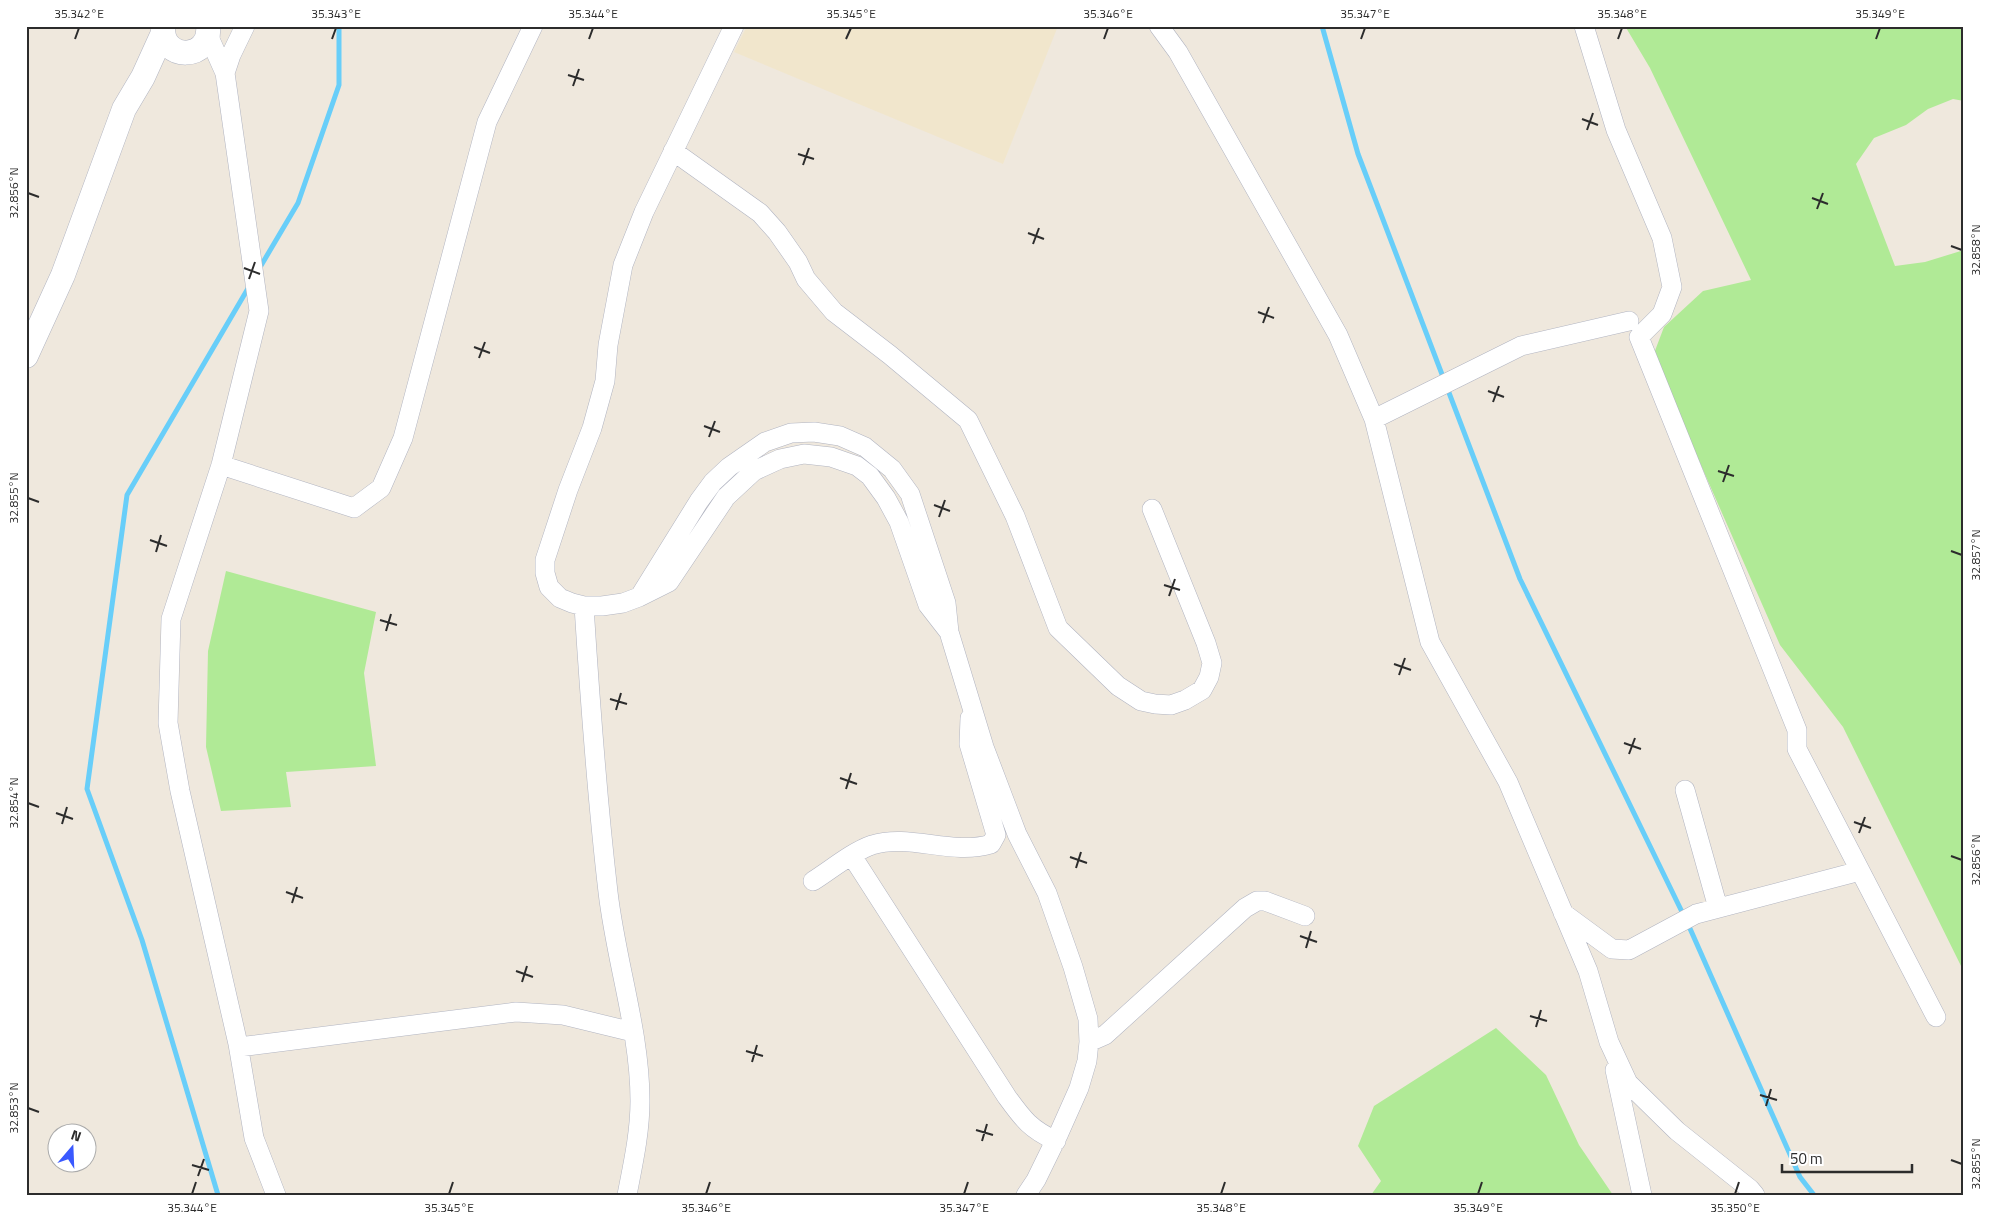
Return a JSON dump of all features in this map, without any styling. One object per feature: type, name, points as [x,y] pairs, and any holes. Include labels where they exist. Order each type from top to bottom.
[{"type":"street","points":[[225,73],[231,55],[245,26]]},
{"type":"street","points":[[221,465],[354,508],[381,488],[403,438],[486,122],[533,26]]},
{"type":"street","points":[[734,26],[644,212],[623,266],[608,345],[605,381],[592,428],[568,490],[545,560],[545,573],[549,587],[560,598],[572,603],[584,606],[623,603],[669,582],[726,497],[754,471],[780,459],[804,454],[832,457],[857,466],[870,476],[886,498],[899,522],[928,605],[949,632],[984,747],[1017,834],[1047,893],[1073,967],[1088,1019],[1089,1042],[1087,1061],[1079,1088],[1056,1141],[1026,1195]]},
{"type":"street","points":[[1159,26],[1178,52],[1338,335],[1374,419],[1430,642],[1508,782],[1588,971],[1609,1042],[1642,1195]]},
{"type":"street","points":[[1584,26],[1616,130],[1662,238],[1672,286],[1662,314],[1639,337],[1797,730],[1797,749],[1936,1017]]},
{"type":"street","points":[[209,29],[225,73],[259,311],[221,465],[171,619],[168,722],[180,791],[239,1047],[254,1138],[276,1195]]},
{"type":"street","points":[[143,77],[185,53],[202,47],[209,29]]},
{"type":"street","points":[[163,30],[169,46],[185,53],[203,56],[225,73]]},
{"type":"street","points":[[26,356],[62,275],[124,109],[143,77],[163,30]]},
{"type":"street","points":[[674,151],[760,213],[778,232],[798,262],[806,279],[834,312],[890,355],[968,420],[1015,516],[1058,628],[1118,686],[1141,700],[1171,706],[1202,690],[1210,677],[1212,663],[1206,643],[1152,509]]},
{"type":"street","points":[[1374,419],[1521,346],[1629,321]]},
{"type":"street","points":[[584,606],[592,726],[608,894],[633,1032],[640,1102],[635,1157],[627,1195]]},
{"type":"street","points":[[813,881],[872,845],[896,842],[960,849],[978,848],[991,844],[996,835],[969,744],[970,702]]},
{"type":"street","points":[[1685,790],[1718,908]]},
{"type":"street","points":[[852,856],[1006,1097],[1024,1120],[1038,1133],[1056,1141]]},
{"type":"street","points":[[1563,913],[1612,949],[1629,950],[1696,914],[1860,871]]},
{"type":"street","points":[[1089,1042],[1105,1035],[1245,908],[1257,901],[1265,901],[1305,916]]},
{"type":"street","points":[[239,1047],[516,1012],[564,1015],[633,1032]]},
{"type":"street","points":[[1609,1042],[1628,1083],[1677,1131],[1755,1195]]},
{"type":"shaded area","points":[[747,26],[1058,26],[1003,164],[734,52]]},
{"type":"green space","points":[[1625,26],[1964,26],[1964,101],[1953,99],[1928,109],[1906,125],[1874,138],[1856,164],[1895,266],[1925,262],[1964,250],[1964,972],[1843,727],[1780,645],[1653,356],[1664,327],[1703,291],[1751,280],[1650,68]]},
{"type":"green space","points":[[226,571],[376,612],[364,673],[376,766],[286,772],[291,807],[221,811],[206,747],[208,651]]},
{"type":"green space","points":[[1496,1028],[1546,1075],[1579,1145],[1613,1195],[1371,1195],[1381,1181],[1358,1146],[1374,1106]]},
{"type":"waterway","points":[[259,269],[298,203],[339,85],[339,26]]},
{"type":"waterway","points":[[1322,26],[1358,154],[1520,579],[1684,916]]},
{"type":"waterway","points":[[218,1195],[142,940],[87,789],[127,495],[250,285]]},
{"type":"waterway","points":[[1688,924],[1800,1177],[1814,1195]]}]
